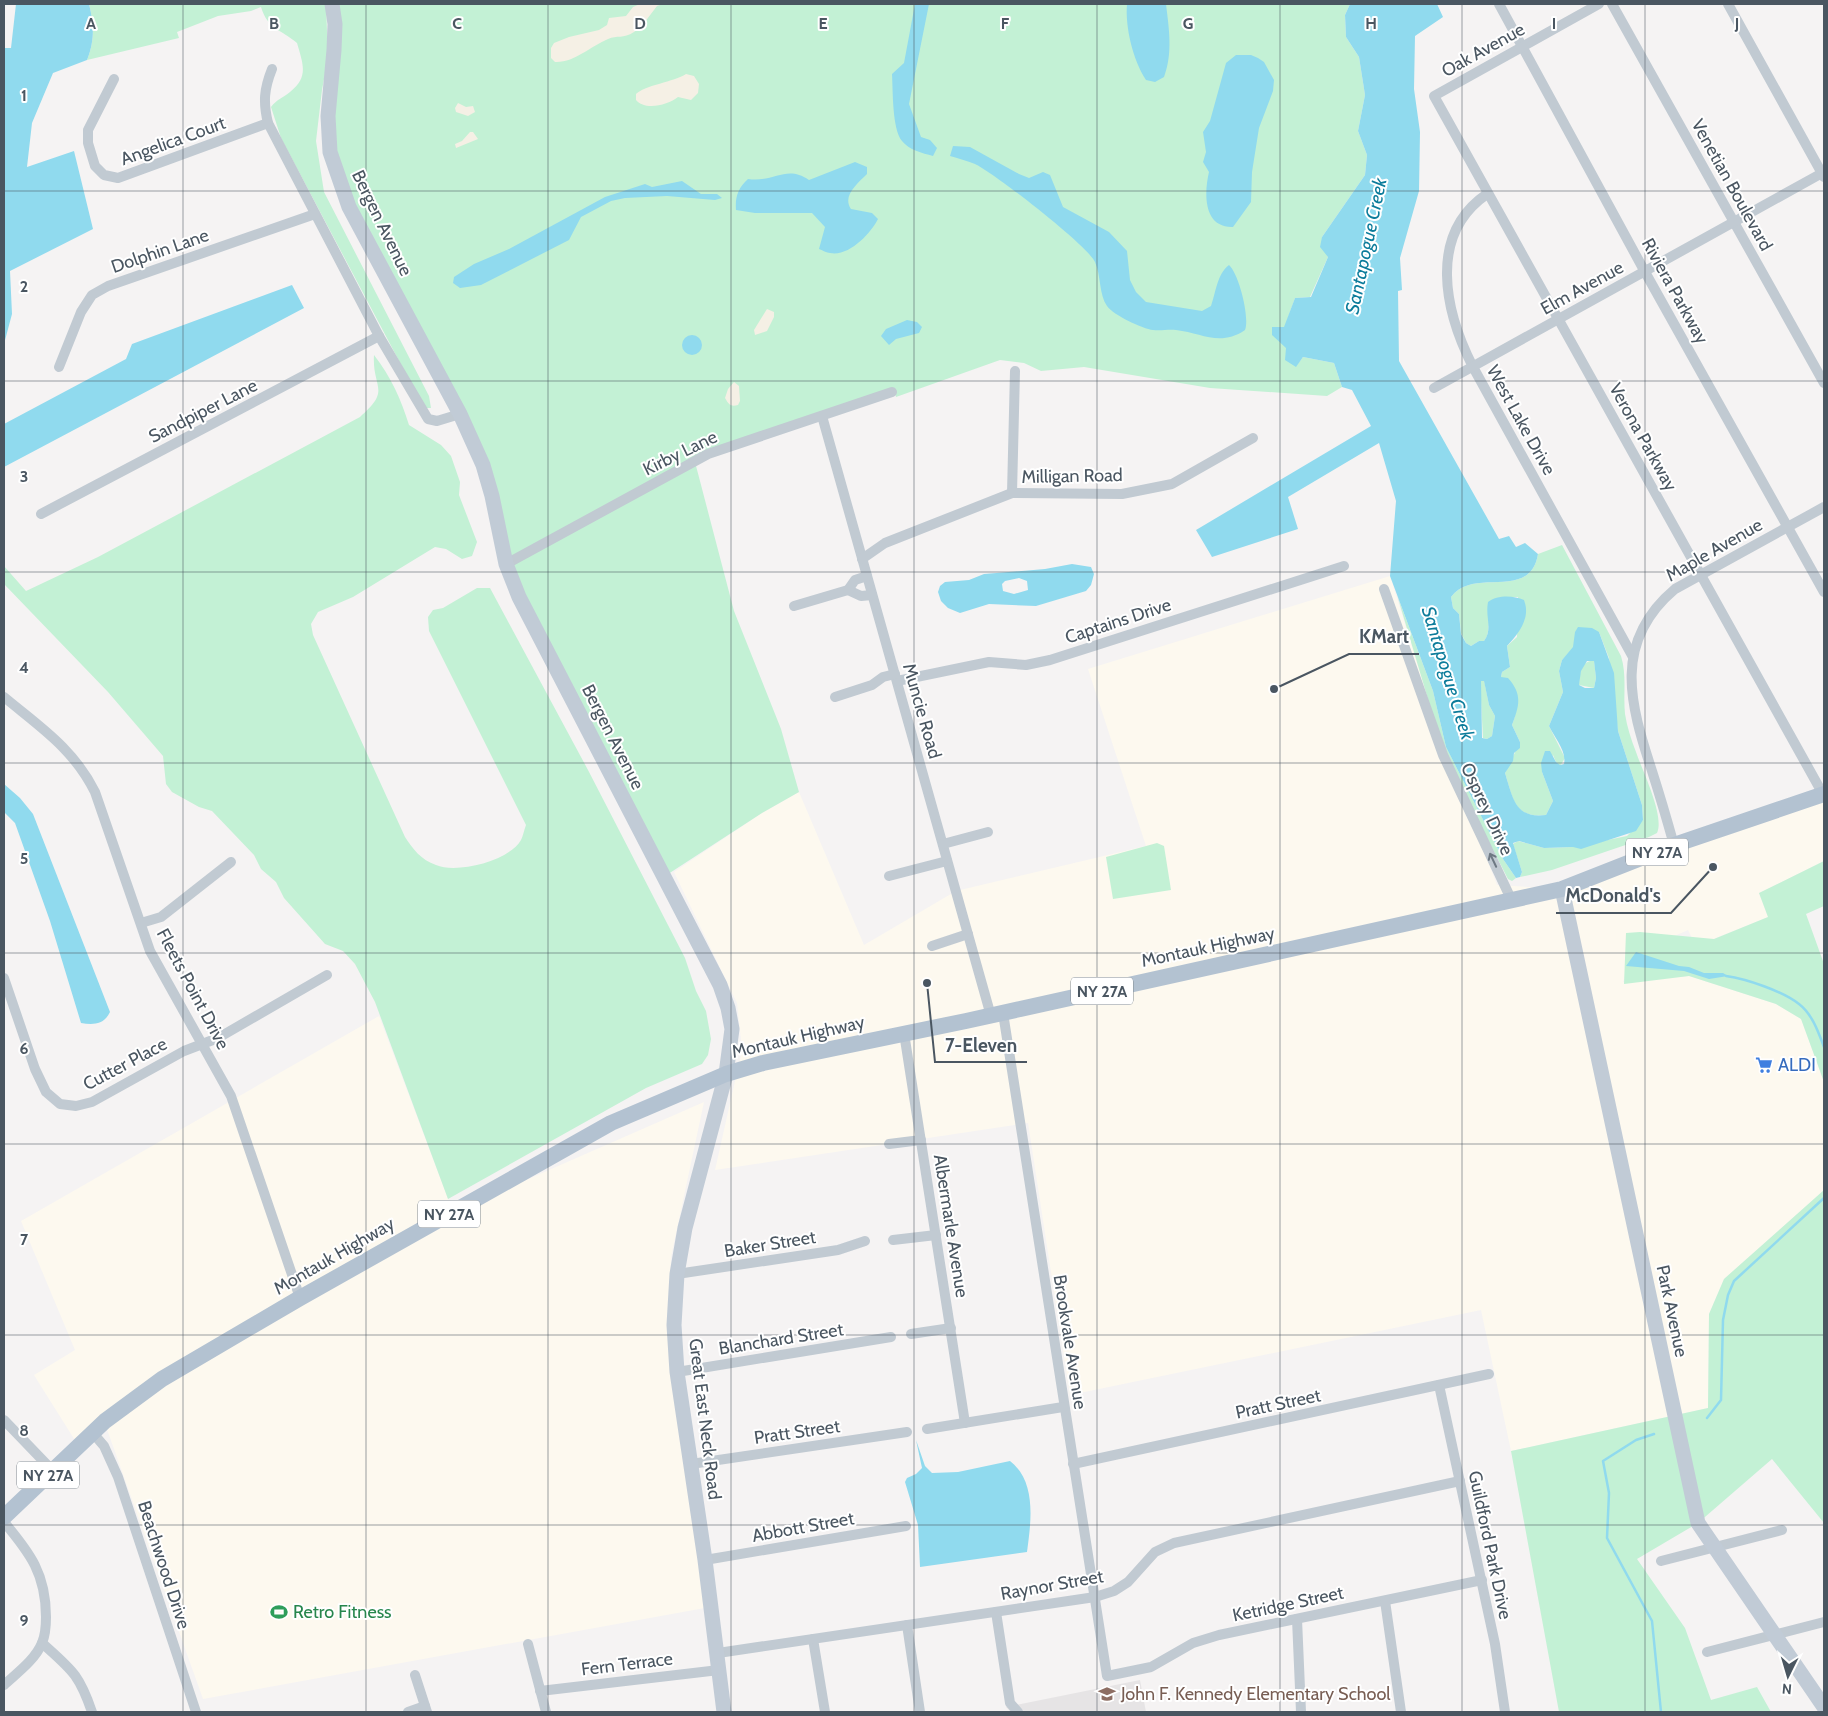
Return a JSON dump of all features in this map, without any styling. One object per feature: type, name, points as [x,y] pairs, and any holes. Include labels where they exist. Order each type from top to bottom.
[{"type":"main road","name":"Bergen Avenue","points":[[332,4],[335,24],[328,116],[330,152],[349,207],[460,414],[483,465],[492,496],[506,564],[524,606],[720,985],[728,1008],[732,1029],[726,1074]]},
{"type":"main road","name":"NY 27A","points":[[1562,889],[1674,845],[1824,795]]},
{"type":"main road","name":"Montauk Highway","points":[[92,1432],[120,1408],[162,1379],[300,1298],[610,1123],[726,1074],[763,1063],[997,1014],[1562,889]]},
{"type":"main road","name":"Park Avenue","points":[[1562,889],[1698,1523],[1824,1706]]},
{"type":"main road","name":"Great East Neck Road","points":[[724,1712],[718,1653],[677,1372],[674,1324],[678,1274],[685,1228],[724,1089],[726,1074]]},
{"type":"main road","name":"NY 27A","points":[[4,1517],[92,1432]]},
{"type":"street","name":"Riviera Parkway","points":[[1500,4],[1645,272],[1824,592]]},
{"type":"street","name":"Oak Avenue","points":[[1434,96],[1599,4]]},
{"type":"street","name":"Venetian Boulevard","points":[[1612,4],[1824,383]]},
{"type":"street","points":[[1728,4],[1824,174]]},
{"type":"street","points":[[272,69],[264,89],[263,104],[268,124],[379,336],[428,419],[438,420],[460,414]]},
{"type":"street","name":"Angelica Court","points":[[114,79],[88,130],[88,143],[95,166],[104,175],[118,178],[268,124]]},
{"type":"street","name":"Verona Parkway","points":[[1434,96],[1824,795]]},
{"type":"street","name":"Elm Avenue","points":[[1434,388],[1824,174]]},
{"type":"street","name":"West Lake Drive","points":[[1487,194],[1469,209],[1456,227],[1451,240],[1448,289],[1452,320],[1473,367],[1633,657]]},
{"type":"street","name":"Dolphin Lane","points":[[60,367],[81,312],[92,295],[108,286],[314,214]]},
{"type":"street","name":"Sandpiper Lane","points":[[41,514],[379,336]]},
{"type":"street","points":[[1012,493],[1015,371]]},
{"type":"street","name":"Kirby Lane","points":[[506,564],[708,454],[892,392]]},
{"type":"street","name":"Muncie Road","points":[[822,416],[968,934],[997,1014]]},
{"type":"street","name":"Milligan Road","points":[[862,559],[885,543],[1012,493],[1122,494],[1172,484],[1253,438]]},
{"type":"street","name":"Maple Avenue","points":[[1674,845],[1633,710],[1633,657],[1642,632],[1659,605],[1676,589],[1824,507]]},
{"type":"street","name":"Captains Drive","points":[[834,697],[872,685],[883,677],[896,677],[988,662],[1026,665],[1050,660],[1344,566]]},
{"type":"street","points":[[848,590],[854,580],[867,576]]},
{"type":"street","points":[[794,606],[848,590],[861,596],[872,595]]},
{"type":"street","name":"Osprey Drive","points":[[1384,590],[1443,755],[1512,901]]},
{"type":"street","name":"Fleets Point Drive","points":[[4,697],[69,751],[84,770],[106,817],[150,951],[231,1096],[300,1298]]},
{"type":"street","points":[[943,844],[988,832]]},
{"type":"street","points":[[889,876],[948,861]]},
{"type":"street","points":[[141,923],[161,917],[231,862]]},
{"type":"street","points":[[932,946],[968,934]]},
{"type":"street","name":"Cutter Place","points":[[4,978],[35,1069],[46,1092],[60,1104],[76,1106],[92,1102],[184,1051],[218,1038],[327,975]]},
{"type":"street","name":"Brookvale Avenue","points":[[997,1014],[1107,1676]]},
{"type":"street","name":"Albermarle Avenue","points":[[904,1033],[965,1423]]},
{"type":"street","points":[[889,1144],[921,1140]]},
{"type":"street","points":[[893,1240],[936,1235]]},
{"type":"street","name":"Baker Street","points":[[678,1274],[838,1250],[865,1241]]},
{"type":"street","points":[[911,1334],[951,1328]]},
{"type":"street","name":"Blanchard Street","points":[[677,1372],[891,1337]]},
{"type":"street","name":"Pratt Street","points":[[1073,1464],[1489,1374]]},
{"type":"street","name":"Guildford Park Drive","points":[[1439,1385],[1495,1644],[1504,1712]]},
{"type":"street","points":[[927,1429],[1063,1407]]},
{"type":"street","points":[[4,1420],[53,1471]]},
{"type":"street","name":"Beachwood Drive","points":[[92,1432],[104,1446],[118,1477],[196,1712]]},
{"type":"street","name":"Pratt Street","points":[[691,1464],[907,1432]]},
{"type":"street","name":"Raynor Street","points":[[718,1653],[1095,1597],[1114,1591],[1128,1582],[1155,1552],[1174,1544],[1460,1481]]},
{"type":"street","points":[[4,1522],[28,1551],[44,1584],[46,1622],[42,1643],[28,1664],[4,1685]]},
{"type":"street","name":"Abbott Street","points":[[705,1560],[906,1526]]},
{"type":"street","points":[[1661,1561],[1782,1530]]},
{"type":"street","name":"Ketridge Street","points":[[1107,1676],[1152,1667],[1192,1643],[1219,1635],[1482,1580]]},
{"type":"street","points":[[1385,1600],[1401,1712]]},
{"type":"street","points":[[996,1612],[1010,1703],[1018,1712]]},
{"type":"street","points":[[1297,1619],[1302,1712]]},
{"type":"street","points":[[1707,1652],[1824,1622]]},
{"type":"street","points":[[907,1625],[920,1712]]},
{"type":"street","points":[[813,1639],[825,1712]]},
{"type":"street","points":[[42,1643],[75,1673],[83,1687],[92,1712]]},
{"type":"street","points":[[528,1644],[546,1712]]},
{"type":"street","name":"Fern Terrace","points":[[540,1691],[719,1670]]},
{"type":"street","points":[[408,1712],[426,1709],[415,1675]]},
{"type":"shaded area","points":[[1390,576],[1444,749],[1497,885],[1562,889],[1824,801],[1824,861],[1759,893],[1768,917],[1696,946],[1688,930],[1638,952],[1629,966],[1623,982],[1689,976],[1776,1004],[1801,1019],[1824,1082],[1824,1190],[1724,1279],[1709,1314],[1708,1408],[1511,1451],[1481,1310],[1070,1395],[1028,1123],[715,1170],[742,1050],[737,1003],[674,872],[762,813],[799,792],[864,945],[956,891],[1146,846],[1088,669]]},
{"type":"shaded area","points":[[379,1016],[453,1212],[704,1102],[671,1257],[668,1318],[705,1608],[203,1699],[103,1418],[76,1442],[34,1375],[75,1350],[21,1221]]},
{"type":"shaded area","name":"John F. Kennedy Elementary School","points":[[1140,1680],[1146,1712],[1011,1712],[1006,1707]]},
{"type":"green space","points":[[89,4],[326,4],[328,58],[316,141],[324,192],[429,396],[431,408],[424,408],[281,138],[271,107],[290,92],[300,81],[303,70],[297,43],[271,25],[261,7],[251,11],[218,16],[177,32],[179,38],[87,60],[93,32]]},
{"type":"green space","points":[[332,4],[1350,4],[1345,15],[1346,37],[1359,57],[1365,95],[1358,131],[1367,155],[1365,175],[1322,237],[1328,257],[1310,297],[1295,298],[1285,333],[1287,348],[1296,366],[1303,357],[1334,363],[1342,387],[1327,396],[1210,388],[1084,367],[1041,371],[1024,363],[1000,360],[896,397],[895,392],[695,462],[734,611],[781,729],[799,792],[762,813],[662,878],[519,597],[492,496],[330,152]]},
{"type":"green space","points":[[374,355],[395,388],[409,425],[441,445],[451,456],[460,482],[459,495],[477,542],[472,556],[462,559],[446,549],[435,547],[353,597],[318,612],[311,624],[313,635],[405,837],[414,850],[426,860],[436,865],[456,868],[469,867],[494,860],[506,854],[521,840],[526,825],[429,631],[428,617],[433,610],[443,608],[477,588],[490,588],[588,770],[685,958],[696,991],[706,1011],[711,1039],[708,1055],[702,1064],[646,1088],[448,1199],[375,1002],[355,964],[343,951],[325,944],[284,898],[276,882],[261,869],[254,855],[212,811],[199,807],[172,792],[166,784],[163,756],[108,692],[4,584],[4,566],[26,591],[98,557],[360,417],[370,408],[378,394]]},
{"type":"green space","points":[[1562,545],[1621,656],[1624,670],[1624,707],[1627,724],[1655,805],[1659,825],[1657,833],[1649,837],[1552,870],[1520,877],[1522,872],[1513,844],[1518,841],[1544,848],[1573,847],[1627,836],[1643,820],[1642,805],[1618,731],[1609,658],[1599,632],[1575,641],[1574,647],[1562,660],[1559,671],[1563,692],[1549,726],[1565,758],[1560,766],[1553,755],[1542,772],[1553,801],[1546,815],[1527,814],[1516,805],[1505,773],[1520,742],[1512,725],[1515,716],[1501,677],[1502,672],[1510,667],[1507,646],[1517,637],[1518,597],[1501,597],[1491,616],[1486,638],[1484,641],[1479,641],[1471,646],[1466,643],[1461,633],[1459,614],[1453,608],[1451,597],[1461,588],[1487,582],[1513,581],[1524,577],[1533,568],[1538,554]]},
{"type":"green space","points":[[1397,595],[1433,691],[1446,747],[1503,859],[1516,878],[1512,881],[1508,879],[1444,753]]},
{"type":"green space","points":[[1594,660],[1596,678],[1594,688],[1579,685],[1580,672],[1583,666],[1589,661]]},
{"type":"green space","points":[[1484,680],[1489,705],[1495,716],[1492,736],[1487,739],[1483,738],[1480,681]]},
{"type":"green space","points":[[1157,843],[1164,846],[1171,890],[1113,899],[1106,857]]},
{"type":"green space","points":[[1824,861],[1824,906],[1806,914],[1824,964],[1824,1082],[1801,1019],[1776,1004],[1689,976],[1624,984],[1626,933],[1640,932],[1714,939],[1768,917],[1759,893]]},
{"type":"green space","points":[[1824,1190],[1824,1523],[1772,1459],[1698,1523],[1637,1559],[1685,1628],[1711,1700],[1757,1687],[1771,1712],[1559,1712],[1511,1451],[1708,1408],[1709,1314],[1724,1279]]},
{"type":"sand","points":[[640,4],[663,4],[657,6],[640,27],[630,34],[608,39],[569,60],[555,62],[551,58],[551,48],[554,43],[569,37],[599,30],[607,25],[609,18],[626,16],[633,7]]},
{"type":"sand","points":[[686,74],[694,76],[699,84],[698,93],[691,100],[678,97],[657,106],[651,106],[636,100],[636,94],[640,91]]},
{"type":"sand","points":[[458,103],[466,107],[473,106],[475,112],[468,116],[456,112],[455,108]]},
{"type":"sand","points":[[470,132],[473,132],[478,139],[456,148],[455,144],[462,141]]},
{"type":"sand","points":[[767,309],[774,312],[774,317],[767,331],[755,335],[754,330]]},
{"type":"sand","points":[[734,382],[739,386],[740,401],[738,405],[732,406],[725,398],[728,389]]},
{"type":"water","points":[[16,4],[89,4],[93,32],[87,60],[53,73],[32,123],[27,167],[74,151],[93,229],[10,271],[12,314],[4,344],[4,48],[11,48]]},
{"type":"water","points":[[915,4],[929,4],[909,104],[921,137],[930,140],[937,148],[933,156],[908,147],[902,141],[896,128],[892,74],[904,63]]},
{"type":"water","points":[[1127,4],[1166,4],[1170,41],[1169,59],[1164,77],[1155,82],[1146,80],[1137,63],[1127,23]]},
{"type":"water","points":[[1350,4],[1437,4],[1443,17],[1415,36],[1414,89],[1420,132],[1419,191],[1400,258],[1402,290],[1398,291],[1399,361],[1499,539],[1509,536],[1516,547],[1525,543],[1538,554],[1533,568],[1524,577],[1513,581],[1473,584],[1461,588],[1451,597],[1453,608],[1459,614],[1461,634],[1466,643],[1471,646],[1479,641],[1484,641],[1487,636],[1488,602],[1505,596],[1524,600],[1526,607],[1525,619],[1516,636],[1507,646],[1510,667],[1502,672],[1501,677],[1508,678],[1518,695],[1518,706],[1512,725],[1520,742],[1520,748],[1514,753],[1513,761],[1505,773],[1510,791],[1517,805],[1528,814],[1546,815],[1553,801],[1542,772],[1541,763],[1545,751],[1550,751],[1556,762],[1560,765],[1564,764],[1564,754],[1549,726],[1563,692],[1559,671],[1562,660],[1573,647],[1575,632],[1578,627],[1592,628],[1599,632],[1614,673],[1618,731],[1642,805],[1643,820],[1636,831],[1581,849],[1573,847],[1544,848],[1519,841],[1513,843],[1522,872],[1520,877],[1516,878],[1503,859],[1446,747],[1433,691],[1390,576],[1396,501],[1379,443],[1288,497],[1298,529],[1212,557],[1196,530],[1371,426],[1352,390],[1342,387],[1334,363],[1303,357],[1296,367],[1285,360],[1286,348],[1272,335],[1272,327],[1284,327],[1295,298],[1311,297],[1328,257],[1320,247],[1322,237],[1365,175],[1367,155],[1358,131],[1365,95],[1359,57],[1346,37],[1345,15]],"holes":[[[1587,661],[1594,661],[1596,678],[1594,688],[1585,688],[1579,685],[1581,671]],[[1481,681],[1484,681],[1489,705],[1495,716],[1492,736],[1487,739],[1482,738]]]},
{"type":"water","points":[[1236,55],[1251,55],[1258,58],[1264,62],[1274,80],[1273,91],[1259,128],[1252,172],[1251,202],[1233,227],[1223,226],[1216,222],[1208,208],[1206,190],[1209,172],[1203,162],[1206,152],[1203,132],[1210,121],[1226,63]]},
{"type":"water","points":[[953,146],[970,147],[1029,178],[1043,172],[1050,175],[1063,207],[1109,232],[1127,251],[1130,280],[1136,292],[1146,302],[1202,311],[1211,306],[1219,278],[1229,265],[1233,270],[1243,296],[1246,316],[1245,330],[1227,338],[1211,338],[1176,330],[1148,329],[1128,321],[1110,310],[1104,301],[1097,267],[1089,254],[1040,210],[1001,181],[975,164],[950,156]]},
{"type":"water","points":[[855,162],[867,167],[867,174],[849,195],[848,199],[851,209],[872,213],[878,219],[865,237],[852,248],[845,251],[830,253],[819,249],[825,227],[812,213],[755,213],[736,210],[738,193],[748,179],[757,180],[793,174],[809,180]]},
{"type":"water","points":[[682,181],[701,194],[717,194],[722,198],[715,200],[667,196],[625,198],[611,201],[581,217],[569,240],[481,285],[460,288],[453,283],[454,277],[474,264],[509,249],[605,197],[645,184],[652,187]]},
{"type":"water","points":[[292,285],[304,308],[4,467],[4,424],[126,359],[132,344]]},
{"type":"water","points":[[907,320],[917,322],[922,327],[919,333],[896,339],[889,345],[881,336],[886,329]]},
{"type":"water","points":[[692,335],[699,338],[702,345],[699,352],[692,355],[685,352],[682,345],[685,338]]},
{"type":"water","points":[[1072,564],[1091,567],[1094,574],[1091,585],[1086,591],[1036,606],[989,604],[960,613],[948,608],[941,601],[938,592],[940,586],[945,582],[969,580],[984,574],[1045,569]],"holes":[[[1019,578],[1027,581],[1028,590],[1014,594],[1003,591],[1002,584],[1005,581]]]},
{"type":"water","points":[[4,784],[20,798],[33,814],[110,1012],[101,1022],[94,1024],[81,1023],[50,921],[15,823],[4,812]]},
{"type":"water","points":[[1636,952],[1704,973],[1723,973],[1728,976],[1709,979],[1684,971],[1626,966]]},
{"type":"water","points":[[916,1440],[925,1466],[932,1473],[958,1472],[1010,1461],[1019,1470],[1025,1480],[1030,1503],[1030,1528],[1027,1552],[920,1567],[918,1525],[905,1482],[907,1478],[916,1474],[922,1468]]},
{"type":"waterway","name":"Santapogue Creek","points":[[1726,976],[1764,986],[1799,1004],[1811,1018],[1824,1047]]},
{"type":"waterway","name":"Santapogue Creek","points":[[1707,1418],[1721,1400],[1723,1320],[1728,1295],[1734,1281],[1824,1198]]},
{"type":"waterway","name":"Santapogue Creek","points":[[1654,1434],[1636,1440],[1603,1461],[1609,1493],[1607,1538],[1652,1621],[1661,1712]]},
{"type":"place","name":"KMart","points":[[1274,689]]},
{"type":"place","name":"McDonald's","points":[[1713,867]]},
{"type":"place","name":"7-Eleven","points":[[927,983]]},
{"type":"place","name":"ALDI","points":[[1764,1065]]},
{"type":"place","name":"Retro Fitness","points":[[279,1612]]},
{"type":"place","name":"John F. Kennedy Elementary School","points":[[1107,1694]]}]
